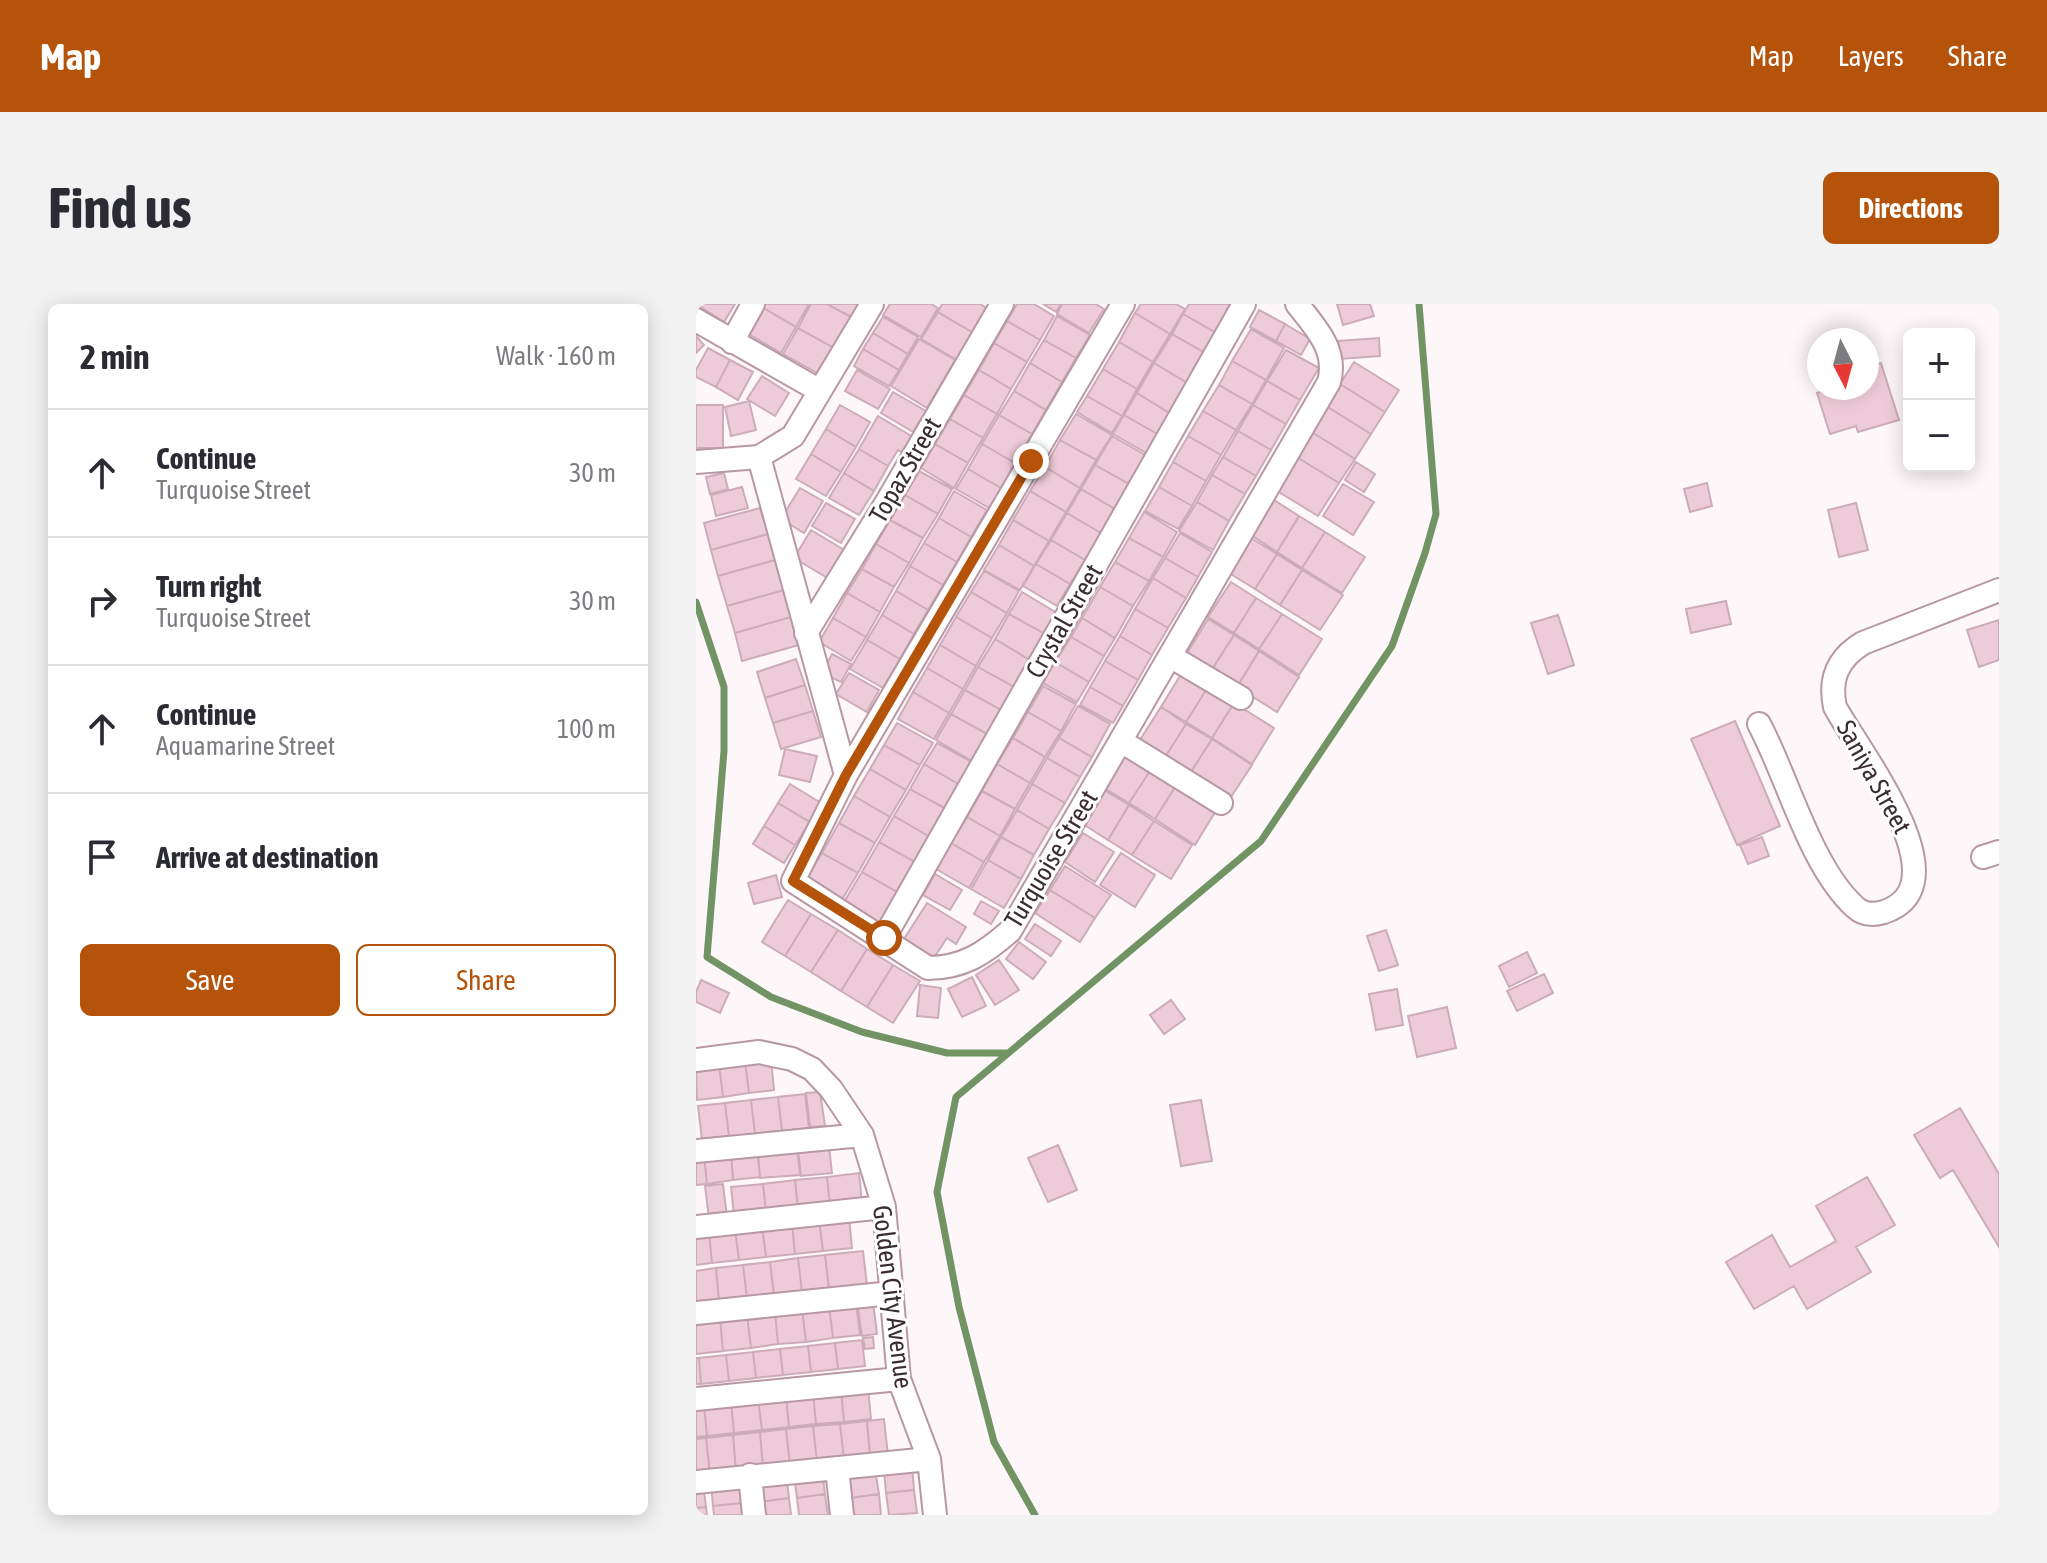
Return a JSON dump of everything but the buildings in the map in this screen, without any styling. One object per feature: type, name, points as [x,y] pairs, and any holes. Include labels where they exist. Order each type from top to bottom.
[{"type":"street","points":[[732,342],[753,304]]},
{"type":"street","points":[[696,462],[759,457],[793,436],[872,304]]},
{"type":"street","name":"Topaz Street","points":[[806,633],[1002,304]]},
{"type":"street","points":[[846,775],[1123,304]]},
{"type":"street","name":"Crystal Street","points":[[884,938],[1244,304]]},
{"type":"street","name":"Turquoise Street","points":[[846,775],[793,881],[928,968],[947,968],[965,963],[988,950],[1010,931],[1329,382],[1331,359],[1327,347],[1297,304]]},
{"type":"street","points":[[696,320],[820,391]]},
{"type":"street","points":[[759,457],[846,775]]},
{"type":"street","name":"Saniya Street","points":[[1759,724],[1773,750],[1806,832],[1836,884],[1857,910],[1870,915],[1893,908],[1909,894],[1913,882],[1909,840],[1900,814],[1835,707],[1832,690],[1838,666],[1849,651],[1863,643],[1999,590]]},
{"type":"street","points":[[1170,656],[1241,698]]},
{"type":"street","points":[[1121,741],[1221,803]]},
{"type":"street","name":"Golden City Avenue","points":[[696,1060],[759,1052],[792,1059],[812,1069],[831,1089],[862,1135],[884,1207],[899,1379],[929,1459],[935,1515]]},
{"type":"street","points":[[696,1151],[862,1135]]},
{"type":"street","points":[[696,1227],[884,1207]]},
{"type":"street","points":[[696,1313],[892,1293]]},
{"type":"street","points":[[696,1399],[899,1379]]},
{"type":"street","points":[[696,1482],[929,1459]]},
{"type":"street","points":[[837,1468],[842,1515]]},
{"type":"street","points":[[750,1475],[754,1515]]},
{"type":"waterway","points":[[1035,1515],[994,1442],[959,1307],[937,1192],[956,1097],[1261,841],[1392,646],[1436,514],[1419,304]]},
{"type":"waterway","points":[[696,602],[724,687],[724,751],[707,957],[771,997],[862,1032],[947,1053],[1006,1053]]},
{"type":"route","points":[[884,938],[793,881],[846,775],[1031,461]]}]
